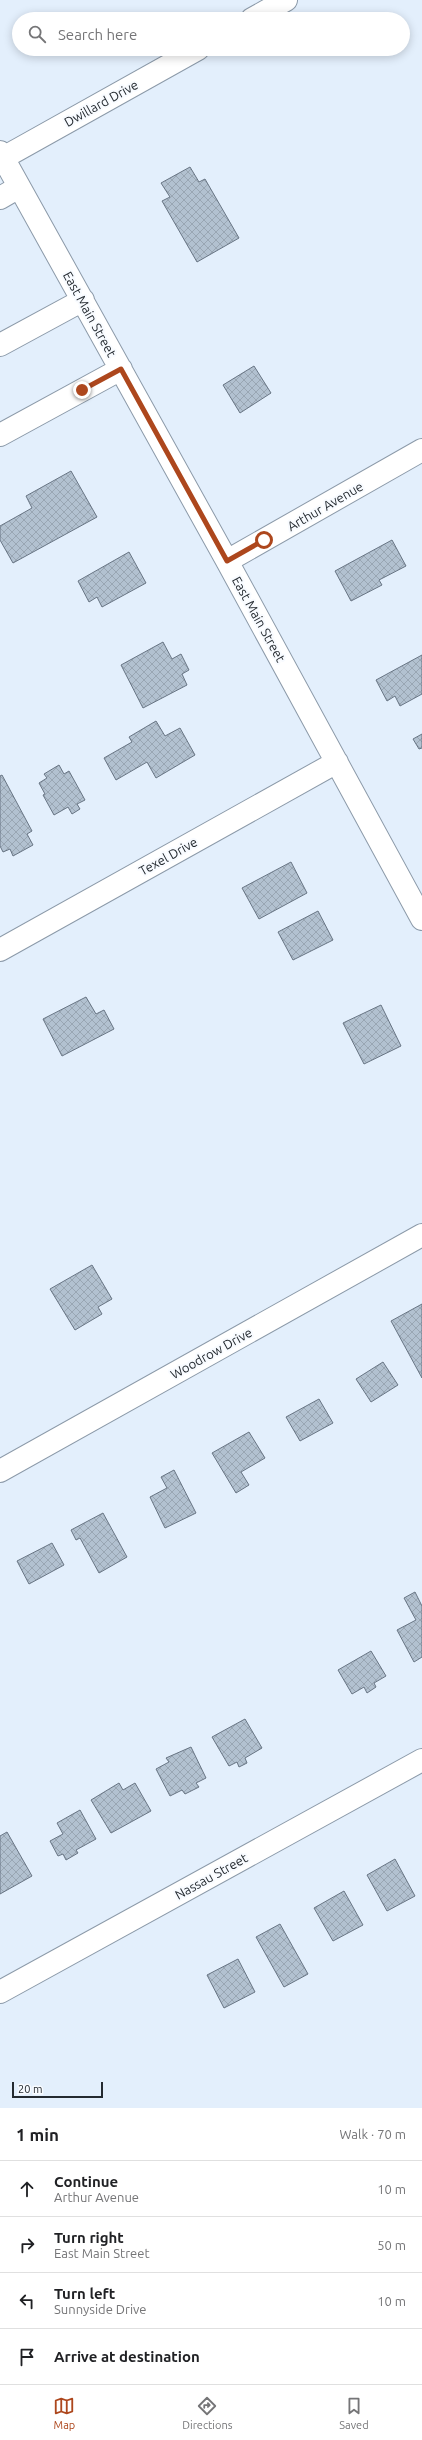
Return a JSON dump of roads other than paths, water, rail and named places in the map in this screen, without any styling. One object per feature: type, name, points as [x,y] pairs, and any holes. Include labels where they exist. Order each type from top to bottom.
[{"type":"street","points":[[265,12],[286,0]]},
{"type":"street","name":"Dwillard Drive","points":[[2,155],[185,56]]},
{"type":"street","name":"East Main Street","points":[[2,155],[227,561],[422,919]]},
{"type":"street","points":[[0,198],[19,187]]},
{"type":"street","points":[[0,344],[83,300]]},
{"type":"street","points":[[0,435],[121,369]]},
{"type":"street","name":"Arthur Avenue","points":[[227,561],[422,450]]},
{"type":"street","name":"Texel Drive","points":[[0,950],[337,762]]},
{"type":"street","name":"Woodrow Drive","points":[[0,1471],[422,1235]]},
{"type":"street","name":"Nassau Street","points":[[0,1992],[422,1760]]}]
